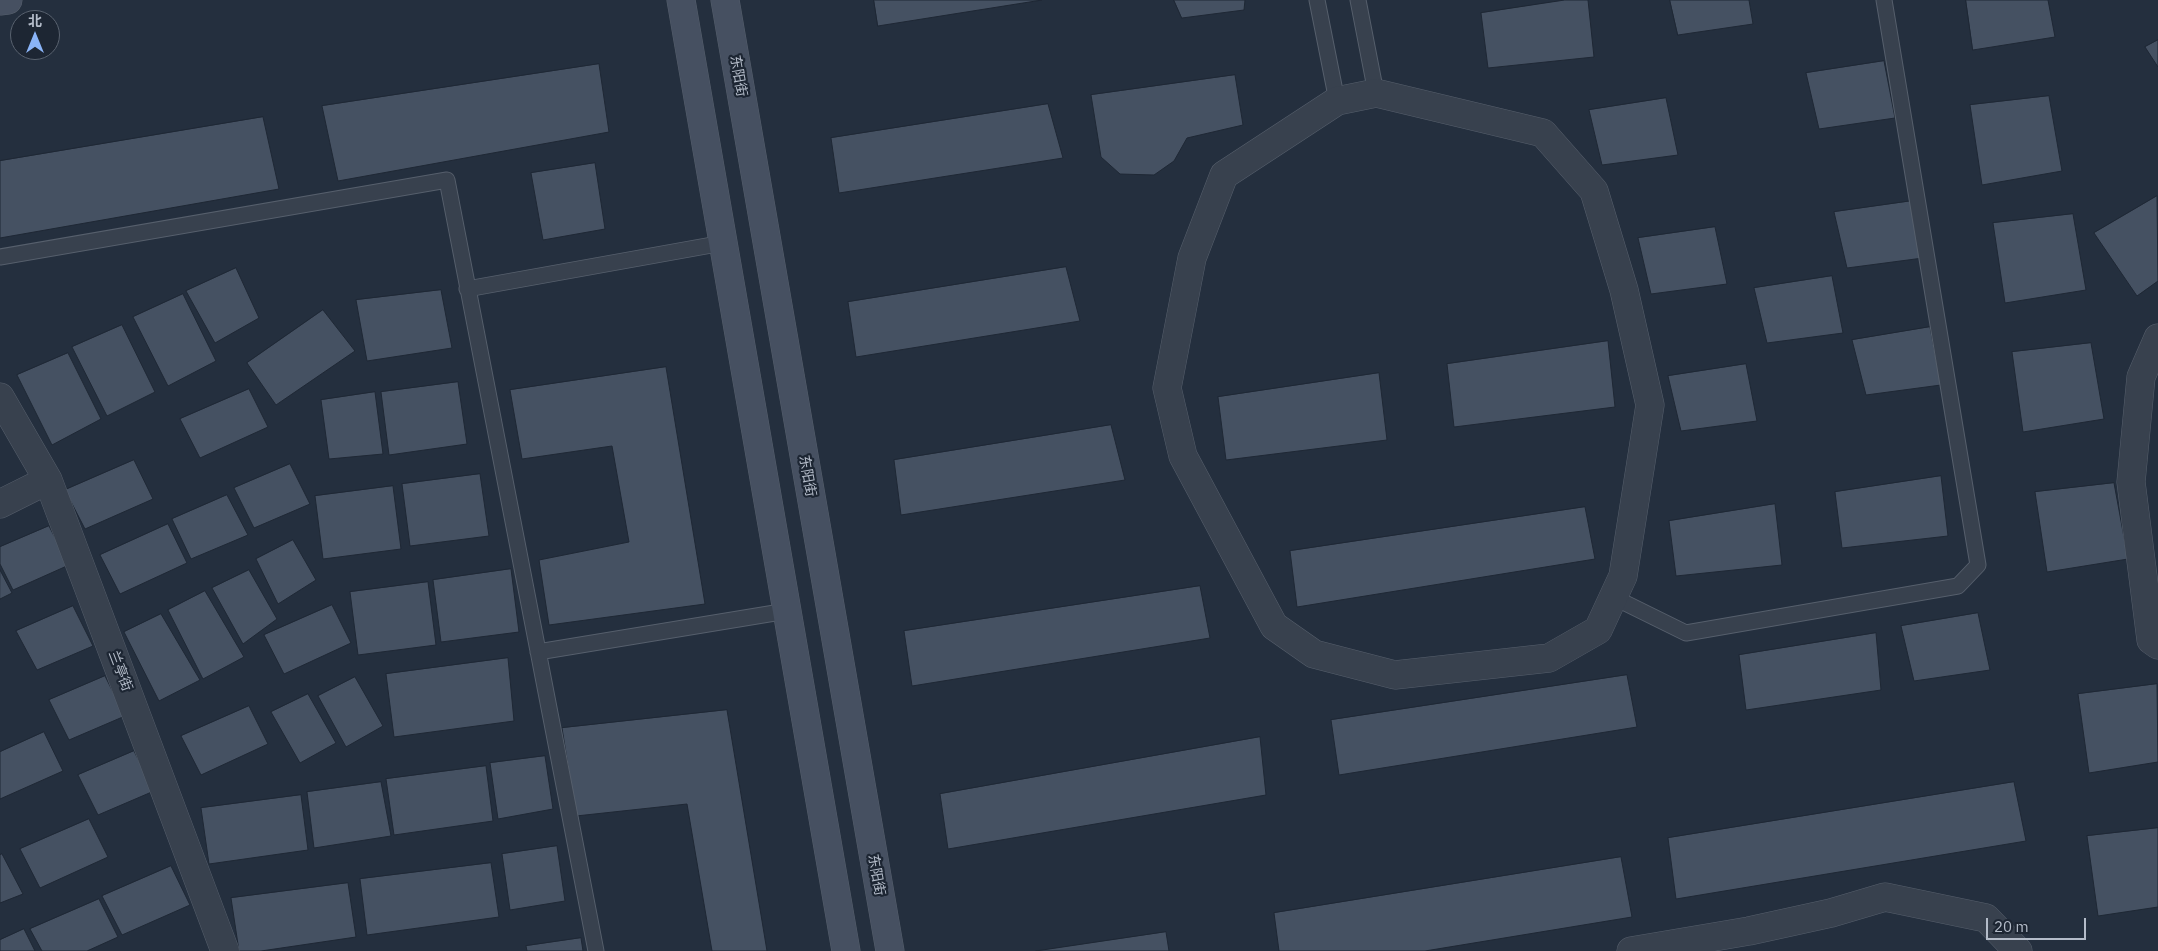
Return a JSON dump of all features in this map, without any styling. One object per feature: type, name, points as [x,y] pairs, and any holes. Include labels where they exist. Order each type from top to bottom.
[{"type":"main road","points":[[0,1],[8,0]]},
{"type":"main road","points":[[681,0],[846,951]]},
{"type":"main road","name":"东阳街","points":[[725,0],[890,951]]},
{"type":"street","points":[[1376,93],[1543,133],[1594,191],[1624,290],[1650,405],[1623,576],[1598,630],[1549,658],[1395,675],[1314,654],[1274,626],[1183,456],[1167,388],[1192,258],[1224,175],[1337,101],[1376,93]]},
{"type":"street","points":[[2158,338],[2141,377],[2131,482],[2151,640],[2158,645]]},
{"type":"street","name":"兰亭街","points":[[0,397],[48,480],[224,950]]},
{"type":"street","points":[[0,504],[48,480]]},
{"type":"street","points":[[1630,951],[1749,931],[1831,913],[1884,897],[1986,918],[2018,951]]},
{"type":"lane","points":[[1317,0],[1337,101]]},
{"type":"lane","points":[[1358,0],[1376,93]]},
{"type":"lane","points":[[1613,597],[1686,633],[1958,586],[1978,565],[1884,0]]},
{"type":"lane","points":[[0,257],[446,180],[596,951]]},
{"type":"lane","points":[[468,289],[723,243]]},
{"type":"lane","points":[[538,652],[787,611]]},
{"type":"building","points":[[874,0],[1042,0],[878,26]]},
{"type":"building","points":[[1174,0],[1245,0],[1244,10],[1182,18]]},
{"type":"building","points":[[1565,0],[1588,0],[1594,57],[1488,68],[1481,13]]},
{"type":"building","points":[[1670,0],[1749,0],[1753,24],[1678,35]]},
{"type":"building","points":[[1966,0],[2048,0],[2055,37],[1973,50]]},
{"type":"building","points":[[2158,40],[2158,67],[2145,47]]},
{"type":"building","points":[[1884,61],[1895,118],[1819,129],[1806,73]]},
{"type":"building","points":[[599,64],[609,132],[338,181],[322,106]]},
{"type":"building","points":[[1235,75],[1243,125],[1187,138],[1174,161],[1154,175],[1120,174],[1101,157],[1091,95]]},
{"type":"building","points":[[2049,96],[2062,171],[1982,185],[1970,105]]},
{"type":"building","points":[[1666,98],[1678,155],[1602,165],[1589,110]]},
{"type":"building","points":[[1048,104],[1063,158],[839,193],[831,138]]},
{"type":"building","points":[[263,117],[279,189],[0,238],[0,161]]},
{"type":"building","points":[[595,163],[605,229],[543,240],[531,173]]},
{"type":"building","points":[[2157,196],[2158,281],[2137,296],[2094,233]]},
{"type":"building","points":[[1912,201],[1923,258],[1847,268],[1834,212]]},
{"type":"building","points":[[2073,214],[2086,290],[2005,303],[1993,223]]},
{"type":"building","points":[[1715,227],[1727,284],[1651,294],[1638,238]]},
{"type":"building","points":[[1066,267],[1080,321],[856,357],[848,302]]},
{"type":"building","points":[[236,268],[259,318],[215,343],[186,291]]},
{"type":"building","points":[[1832,276],[1843,333],[1767,343],[1754,288]]},
{"type":"building","points":[[441,290],[452,348],[367,361],[356,300]]},
{"type":"building","points":[[183,294],[216,361],[168,386],[133,317]]},
{"type":"building","points":[[323,310],[355,351],[276,405],[247,363]]},
{"type":"building","points":[[122,325],[155,392],[107,416],[72,347]]},
{"type":"building","points":[[1930,327],[1941,385],[1866,395],[1852,340]]},
{"type":"building","points":[[1608,341],[1615,407],[1454,427],[1447,364]]},
{"type":"building","points":[[2091,343],[2104,419],[2023,432],[2012,352]]},
{"type":"building","points":[[68,353],[101,419],[52,445],[17,375]]},
{"type":"building","points":[[1746,364],[1757,421],[1681,431],[1668,376]]},
{"type":"building","points":[[666,367],[705,604],[549,625],[539,560],[629,542],[612,446],[522,459],[510,390]]},
{"type":"building","points":[[1379,373],[1387,440],[1226,460],[1218,397]]},
{"type":"building","points":[[458,382],[467,444],[389,455],[381,392]]},
{"type":"building","points":[[249,389],[268,427],[200,458],[180,419]]},
{"type":"building","points":[[375,392],[383,454],[329,459],[321,400]]},
{"type":"building","points":[[1111,425],[1125,480],[901,515],[894,460]]},
{"type":"building","points":[[134,460],[153,499],[85,529],[65,490]]},
{"type":"building","points":[[290,464],[310,504],[254,528],[234,488]]},
{"type":"building","points":[[480,474],[489,536],[410,546],[402,484]]},
{"type":"building","points":[[1941,476],[1948,536],[1842,548],[1835,492]]},
{"type":"building","points":[[2114,483],[2128,559],[2047,572],[2035,492]]},
{"type":"building","points":[[393,486],[401,549],[323,559],[315,496]]},
{"type":"building","points":[[227,495],[248,535],[191,559],[172,519]]},
{"type":"building","points":[[1775,504],[1782,565],[1676,576],[1669,521]]},
{"type":"building","points":[[1585,507],[1595,559],[1297,607],[1290,551]]},
{"type":"building","points":[[168,524],[187,563],[120,594],[100,555]]},
{"type":"building","points":[[49,526],[69,565],[13,590],[0,564],[0,547]]},
{"type":"building","points":[[293,540],[316,580],[278,604],[256,559]]},
{"type":"building","points":[[511,569],[519,632],[441,642],[433,580]]},
{"type":"building","points":[[0,570],[12,593],[0,599]]},
{"type":"building","points":[[249,570],[277,619],[243,644],[212,588]]},
{"type":"building","points":[[428,582],[436,645],[358,655],[350,592]]},
{"type":"building","points":[[1200,586],[1210,638],[912,686],[904,631]]},
{"type":"building","points":[[205,591],[244,657],[203,679],[168,610]]},
{"type":"building","points":[[332,605],[351,643],[284,674],[264,635]]},
{"type":"building","points":[[73,606],[93,646],[37,670],[16,631]]},
{"type":"building","points":[[1978,613],[1990,670],[1914,681],[1901,626]]},
{"type":"building","points":[[161,614],[200,680],[159,701],[124,632]]},
{"type":"building","points":[[1876,633],[1881,690],[1746,710],[1739,655]]},
{"type":"building","points":[[508,658],[514,721],[394,737],[386,674]]},
{"type":"building","points":[[1627,675],[1637,727],[1339,775],[1331,720]]},
{"type":"building","points":[[105,676],[125,716],[69,740],[49,700]]},
{"type":"building","points":[[355,677],[383,726],[346,747],[318,696]]},
{"type":"building","points":[[2157,684],[2158,762],[2089,773],[2078,694]]},
{"type":"building","points":[[308,694],[336,743],[300,763],[271,712]]},
{"type":"building","points":[[249,706],[268,744],[201,775],[181,736]]},
{"type":"building","points":[[727,710],[767,951],[712,951],[687,804],[576,816],[562,728]]},
{"type":"building","points":[[44,732],[63,771],[0,799],[0,752]]},
{"type":"building","points":[[1260,737],[1266,795],[948,849],[940,794]]},
{"type":"building","points":[[134,751],[154,791],[98,815],[78,775]]},
{"type":"building","points":[[545,756],[553,809],[498,819],[490,763]]},
{"type":"building","points":[[486,766],[493,821],[394,835],[386,779]]},
{"type":"building","points":[[381,782],[391,836],[314,848],[307,792]]},
{"type":"building","points":[[2014,782],[2026,841],[1676,899],[1668,838]]},
{"type":"building","points":[[301,795],[308,850],[209,864],[201,808]]},
{"type":"building","points":[[89,819],[108,857],[40,888],[20,849]]},
{"type":"building","points":[[2158,828],[2158,907],[2098,916],[2087,836]]},
{"type":"building","points":[[557,846],[565,901],[510,910],[502,854]]},
{"type":"building","points":[[2,854],[23,894],[0,903],[0,855]]},
{"type":"building","points":[[1621,857],[1632,917],[1425,951],[1279,951],[1274,913]]},
{"type":"building","points":[[491,863],[499,917],[367,935],[360,879]]},
{"type":"building","points":[[171,866],[190,905],[122,935],[102,896]]},
{"type":"building","points":[[348,883],[356,937],[261,951],[239,951],[231,898]]},
{"type":"building","points":[[99,899],[118,937],[87,951],[42,951],[30,929]]},
{"type":"building","points":[[24,929],[35,951],[0,951],[0,940]]},
{"type":"building","points":[[1166,932],[1169,951],[1036,951]]},
{"type":"building","points":[[581,938],[583,951],[527,951],[526,946]]}]
